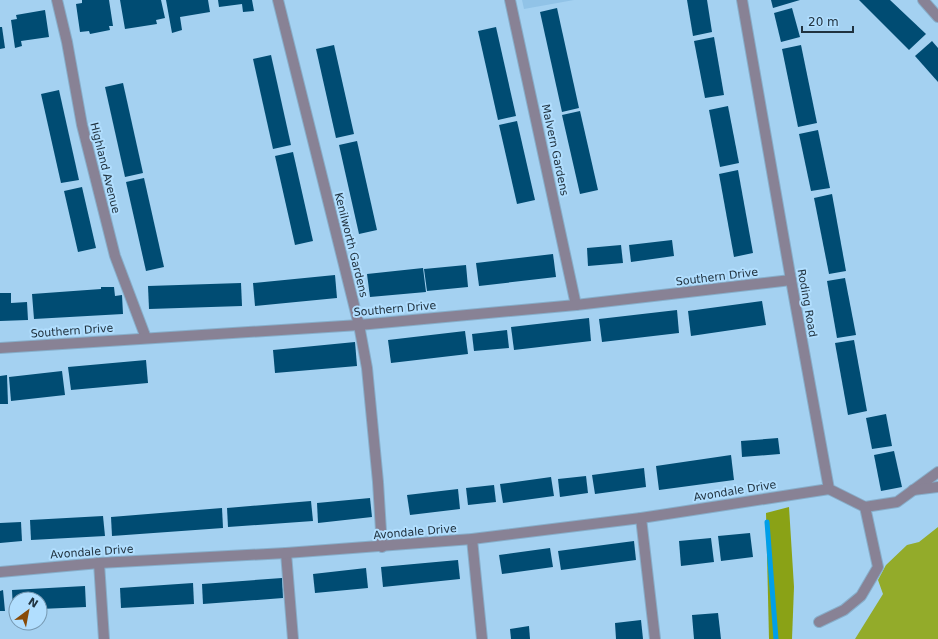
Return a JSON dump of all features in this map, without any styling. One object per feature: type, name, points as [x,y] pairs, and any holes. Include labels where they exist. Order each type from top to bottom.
[{"type":"street","name":"Highland Avenue","points":[[57,0],[67,42],[82,125],[115,256],[146,338]]},
{"type":"street","name":"Kenilworth Gardens","points":[[278,0],[358,325],[367,368],[378,482],[382,547]]},
{"type":"street","name":"Malvern Gardens","points":[[510,0],[576,306]]},
{"type":"street","name":"Roding Road","points":[[742,0],[829,488]]},
{"type":"street","points":[[923,0],[938,17]]},
{"type":"street","name":"Southern Drive","points":[[0,348],[358,325],[576,306],[791,280]]},
{"type":"street","points":[[829,488],[865,507],[897,502],[911,490],[938,472]]},
{"type":"street","points":[[911,490],[938,487]]},
{"type":"street","name":"Avondale Drive","points":[[0,572],[99,563],[382,547],[472,539],[642,518],[829,488]]},
{"type":"street","points":[[819,622],[844,610],[861,596],[878,567],[865,507]]},
{"type":"street","points":[[642,518],[655,639]]},
{"type":"street","points":[[472,539],[482,639]]},
{"type":"street","points":[[286,553],[293,639]]},
{"type":"street","points":[[99,563],[104,639]]},
{"type":"shaded area","points":[[522,0],[574,0],[524,9]]},
{"type":"green space","points":[[789,507],[794,587],[792,639],[769,639],[766,513]]},
{"type":"green space","points":[[938,527],[938,639],[855,639],[883,594],[878,580],[886,565],[907,545],[919,542]]},
{"type":"building","points":[[82,0],[109,0],[113,26],[109,26],[110,30],[90,34],[89,31],[80,32],[76,4],[82,3]]},
{"type":"building","points":[[120,0],[161,0],[165,18],[156,20],[157,24],[125,29]]},
{"type":"building","points":[[166,0],[208,0],[210,12],[180,17],[182,30],[172,33]]},
{"type":"building","points":[[218,0],[252,0],[254,11],[243,12],[242,4],[219,7]]},
{"type":"building","points":[[687,0],[707,0],[712,32],[693,36]]},
{"type":"building","points":[[771,0],[800,0],[773,8]]},
{"type":"building","points":[[859,0],[890,0],[926,34],[909,50]]},
{"type":"building","points":[[557,8],[579,108],[562,112],[540,12]]},
{"type":"building","points":[[792,8],[800,37],[781,42],[774,13]]},
{"type":"building","points":[[45,10],[49,37],[21,41],[22,46],[15,48],[11,20],[17,19],[16,15]]},
{"type":"building","points":[[0,27],[2,27],[5,48],[0,49]]},
{"type":"building","points":[[496,27],[516,116],[498,120],[478,31]]},
{"type":"building","points":[[714,37],[724,95],[705,98],[694,41]]},
{"type":"building","points":[[932,41],[938,48],[938,82],[915,56]]},
{"type":"building","points":[[334,45],[354,134],[336,138],[316,49]]},
{"type":"building","points":[[801,45],[817,123],[798,127],[782,49]]},
{"type":"building","points":[[271,55],[291,145],[273,149],[253,59]]},
{"type":"building","points":[[123,83],[143,173],[125,177],[105,87]]},
{"type":"building","points":[[59,90],[79,180],[61,183],[41,94]]},
{"type":"building","points":[[728,106],[739,163],[720,167],[709,110]]},
{"type":"building","points":[[580,111],[598,190],[580,194],[562,115]]},
{"type":"building","points":[[517,121],[535,200],[517,204],[499,125]]},
{"type":"building","points":[[818,130],[830,188],[811,191],[799,134]]},
{"type":"building","points":[[357,141],[377,230],[359,234],[339,145]]},
{"type":"building","points":[[293,152],[313,241],[295,245],[275,156]]},
{"type":"building","points":[[738,170],[753,253],[734,257],[719,174]]},
{"type":"building","points":[[144,178],[164,267],[146,271],[126,182]]},
{"type":"building","points":[[82,187],[96,248],[78,252],[64,191]]},
{"type":"building","points":[[832,194],[846,271],[829,274],[814,198]]},
{"type":"building","points":[[672,240],[674,256],[631,262],[629,245]]},
{"type":"building","points":[[621,245],[623,263],[588,266],[587,248]]},
{"type":"building","points":[[553,254],[556,277],[479,286],[476,263]]},
{"type":"building","points":[[466,265],[468,287],[427,291],[424,269]]},
{"type":"building","points":[[423,268],[426,292],[370,297],[367,274]]},
{"type":"building","points":[[335,275],[337,298],[255,306],[253,283]]},
{"type":"building","points":[[845,278],[856,335],[837,338],[827,281]]},
{"type":"building","points":[[241,283],[242,306],[149,309],[148,286]]},
{"type":"building","points":[[101,287],[114,287],[115,296],[122,295],[123,314],[34,319],[32,294],[101,289]]},
{"type":"building","points":[[0,293],[11,293],[11,303],[27,302],[28,320],[0,321]]},
{"type":"building","points":[[762,301],[766,325],[691,336],[688,311]]},
{"type":"building","points":[[677,310],[679,333],[602,342],[599,319]]},
{"type":"building","points":[[589,318],[591,341],[514,350],[511,327]]},
{"type":"building","points":[[507,330],[509,348],[474,351],[472,334]]},
{"type":"building","points":[[465,331],[468,354],[391,363],[388,340]]},
{"type":"building","points":[[854,340],[867,411],[848,415],[835,343]]},
{"type":"building","points":[[355,342],[357,366],[275,373],[273,350]]},
{"type":"building","points":[[146,360],[148,383],[71,390],[68,367]]},
{"type":"building","points":[[62,371],[65,395],[11,401],[9,377]]},
{"type":"building","points":[[7,375],[8,404],[0,404],[0,376]]},
{"type":"building","points":[[886,414],[892,446],[872,449],[866,418]]},
{"type":"building","points":[[778,438],[780,454],[742,457],[741,441]]},
{"type":"building","points":[[894,451],[902,487],[881,491],[874,455]]},
{"type":"building","points":[[731,455],[734,480],[659,490],[656,466]]},
{"type":"building","points":[[644,468],[646,487],[595,494],[592,475]]},
{"type":"building","points":[[586,476],[588,493],[560,497],[558,479]]},
{"type":"building","points":[[551,477],[554,496],[503,503],[500,484]]},
{"type":"building","points":[[494,485],[496,502],[468,505],[466,488]]},
{"type":"building","points":[[458,489],[460,509],[410,515],[407,495]]},
{"type":"building","points":[[370,498],[372,517],[318,523],[317,503]]},
{"type":"building","points":[[311,501],[313,521],[228,527],[227,508]]},
{"type":"building","points":[[222,508],[223,528],[112,536],[111,517]]},
{"type":"building","points":[[103,516],[105,536],[31,540],[30,520]]},
{"type":"building","points":[[21,522],[22,541],[0,543],[0,523]]},
{"type":"building","points":[[750,533],[753,557],[721,561],[718,536]]},
{"type":"building","points":[[711,538],[714,562],[681,566],[679,541]]},
{"type":"building","points":[[634,541],[636,560],[561,570],[558,551]]},
{"type":"building","points":[[550,548],[553,567],[502,574],[499,555]]},
{"type":"building","points":[[458,560],[460,579],[383,587],[381,567]]},
{"type":"building","points":[[366,568],[368,588],[315,593],[313,574]]},
{"type":"building","points":[[282,578],[283,598],[203,604],[202,584]]},
{"type":"building","points":[[193,583],[194,604],[121,608],[120,588]]},
{"type":"building","points":[[85,586],[86,607],[48,609],[48,591],[12,590]]},
{"type":"building","points":[[3,590],[5,611],[0,611],[0,591]]},
{"type":"building","points":[[718,613],[721,639],[694,639],[692,615]]},
{"type":"building","points":[[641,620],[643,639],[616,639],[615,623]]},
{"type":"building","points":[[529,626],[530,639],[511,639],[510,629]]},
{"type":"waterway","points":[[767,522],[776,639]]}]
